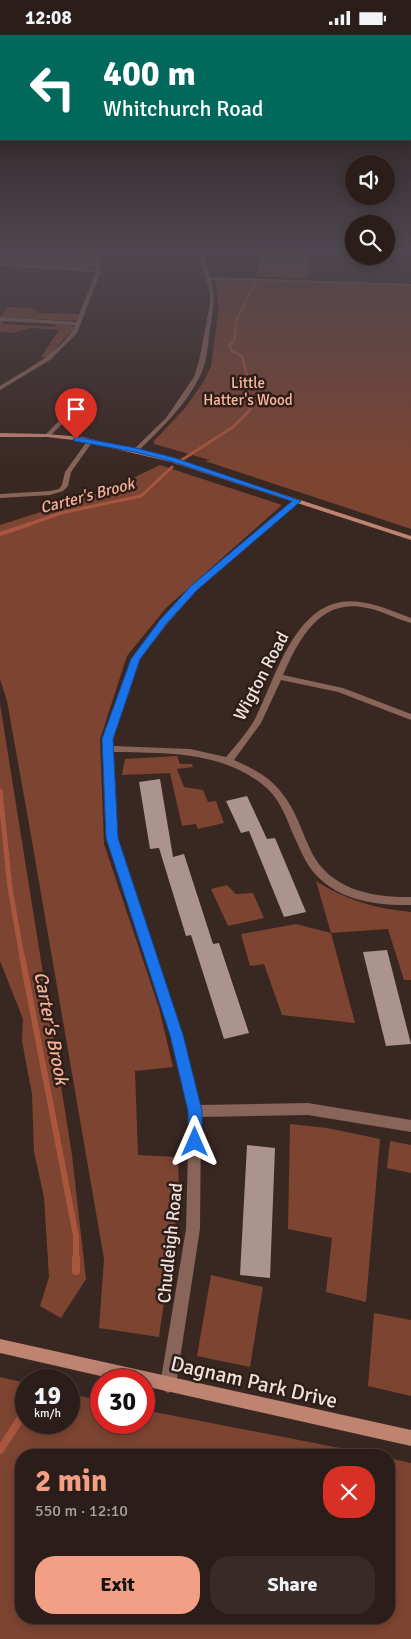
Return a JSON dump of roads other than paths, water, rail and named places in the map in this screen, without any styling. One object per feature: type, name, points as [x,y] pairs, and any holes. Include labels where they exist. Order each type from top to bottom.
[{"type":"street","points":[[1,386],[48,359],[67,341],[77,325]]},
{"type":"street","points":[[136,450],[168,419],[197,377],[209,325]]},
{"type":"street","points":[[47,436],[81,402],[67,400]]},
{"type":"street","points":[[0,435],[47,436],[90,441],[136,450],[186,464],[411,538]]},
{"type":"street","points":[[0,495],[50,493],[61,490],[65,486],[68,472],[90,441]]},
{"type":"street","name":"Chudleigh Road","points":[[168,1385],[192,1229],[195,1111],[177,1035],[112,838],[108,739],[136,659],[164,621],[194,588],[297,501]]},
{"type":"street","name":"Wigton Road","points":[[229,760],[259,719],[290,650],[325,609],[341,603],[353,603],[411,621]]},
{"type":"street","points":[[279,677],[340,689],[411,717]]},
{"type":"street","points":[[107,749],[185,750],[229,760],[267,783],[285,802],[316,869],[329,880],[343,890],[358,895],[387,902],[411,901]]},
{"type":"street","points":[[195,1111],[308,1109],[411,1126]]},
{"type":"street","name":"Dagnam Park Drive","points":[[0,1346],[411,1438]]},
{"type":"waterway","name":"Carter's Brook","points":[[236,325],[234,341],[229,345],[232,351],[242,356],[246,372]]},
{"type":"waterway","name":"Carter's Brook","points":[[177,463],[233,427],[250,410],[246,371]]},
{"type":"waterway","name":"Carter's Brook","points":[[27,525],[61,513],[141,496],[172,467]]},
{"type":"waterway","name":"Carter's Brook","points":[[0,534],[27,525]]},
{"type":"waterway","name":"Carter's Brook","points":[[0,791],[10,888],[22,957]]},
{"type":"waterway","name":"Carter's Brook","points":[[22,956],[76,1236],[76,1271]]},
{"type":"waterway","name":"Carter's Brook","points":[[0,1450],[15,1427]]},
{"type":"park label","name":"Little Hatter's Wood","points":[[248,392]]}]
